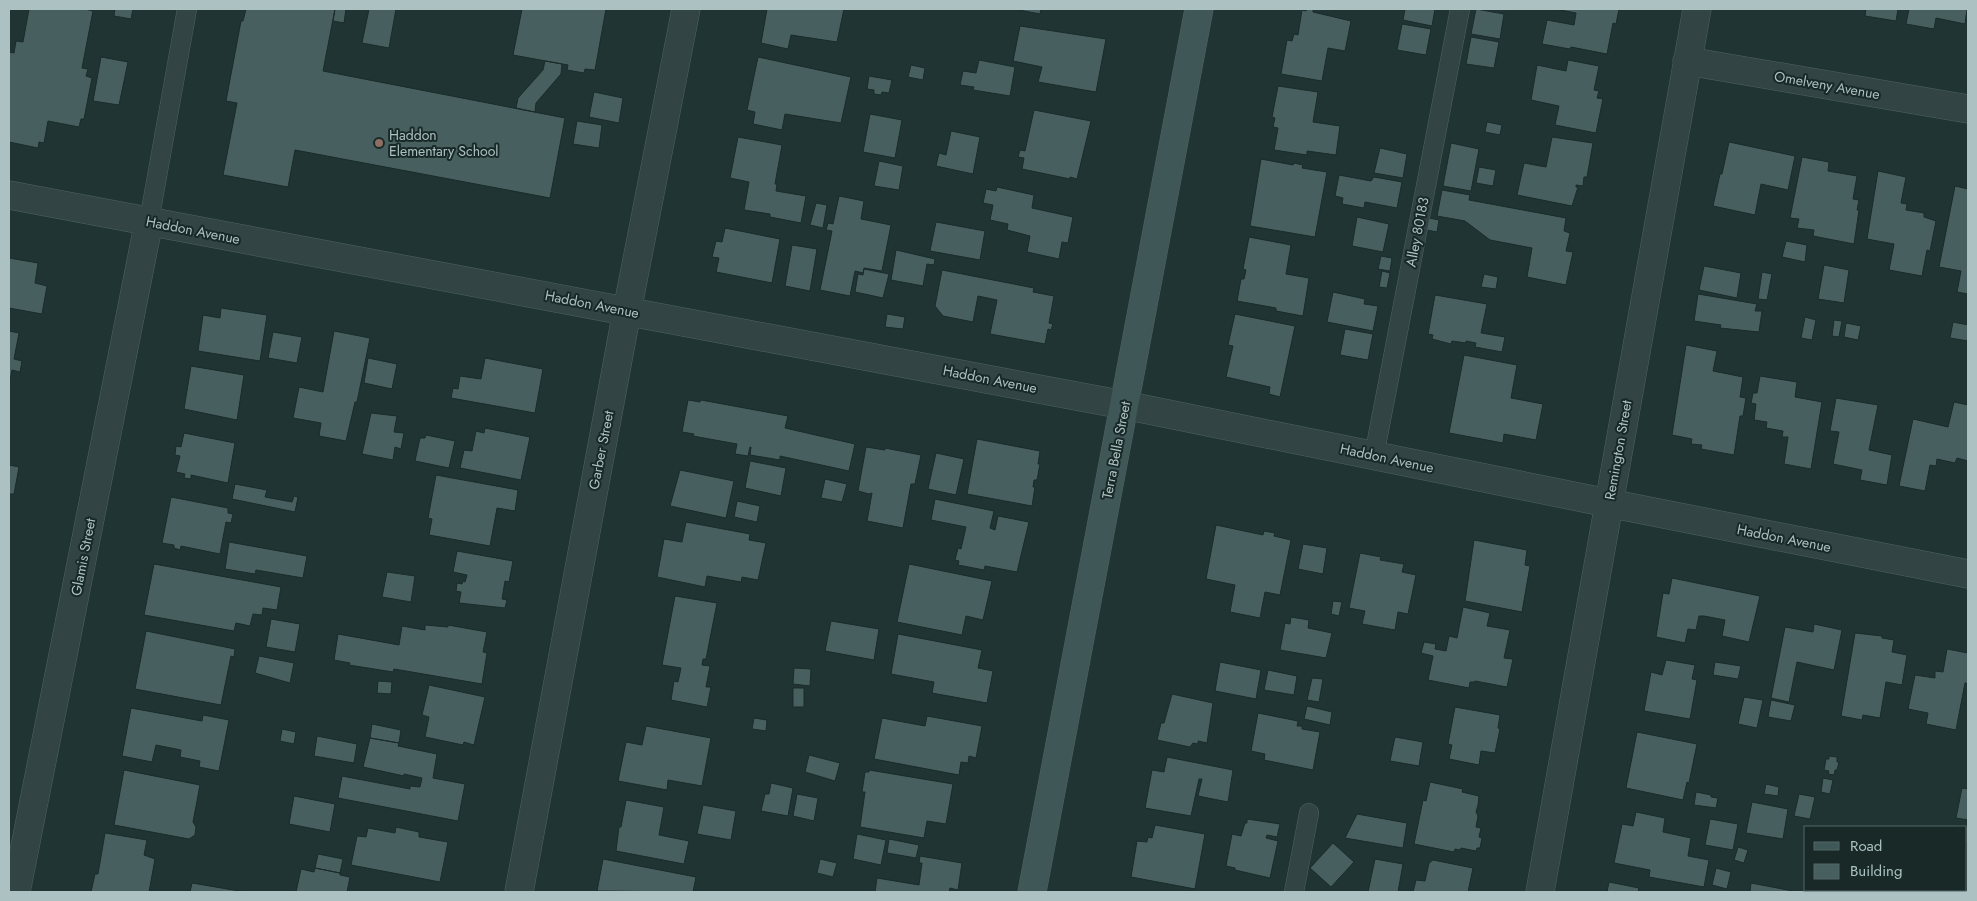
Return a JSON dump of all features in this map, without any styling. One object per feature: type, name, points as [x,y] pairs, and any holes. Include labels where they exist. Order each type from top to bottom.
[{"type":"main road","name":"Terra Bella Street","points":[[1032,892],[1200,9]]},
{"type":"street","name":"Garber Street","points":[[519,892],[627,311],[686,9]]},
{"type":"street","name":"Remington Street","points":[[1540,892],[1686,61],[1697,9]]},
{"type":"street","name":"Omelveny Avenue","points":[[1686,61],[1968,109]]},
{"type":"street","name":"Haddon Avenue","points":[[9,195],[1124,405],[1608,504],[1968,574]]},
{"type":"street","name":"Glamis Street","points":[[16,892],[149,221]]},
{"type":"lane","points":[[149,221],[187,9]]},
{"type":"lane","name":"Alley 80183","points":[[1374,456],[1460,9]]},
{"type":"lane","points":[[1294,892],[1310,813]]},
{"type":"building","points":[[29,9],[85,9],[93,11],[82,68],[88,69],[86,76],[92,78],[84,119],[81,119],[79,127],[48,121],[44,143],[39,142],[38,148],[9,142],[9,52],[14,53],[16,41],[23,42]]},
{"type":"building","points":[[115,9],[133,9],[131,19],[114,16]]},
{"type":"building","points":[[246,9],[335,9],[323,71],[565,118],[550,198],[295,150],[288,187],[223,175],[237,103],[226,101],[241,21],[243,21]]},
{"type":"building","points":[[335,9],[346,9],[344,23],[333,21]]},
{"type":"building","points":[[369,9],[396,9],[389,48],[362,43]]},
{"type":"building","points":[[522,9],[606,9],[595,70],[585,69],[584,73],[567,70],[568,65],[513,55]]},
{"type":"building","points":[[767,9],[844,9],[837,42],[791,35],[788,49],[761,43]]},
{"type":"building","points":[[1014,9],[1041,9],[1040,14]]},
{"type":"building","points":[[1307,9],[1313,9],[1313,12],[1351,21],[1345,51],[1328,48],[1322,81],[1281,74],[1287,40],[1292,41],[1294,34],[1298,35],[1302,10],[1306,11]]},
{"type":"building","points":[[1405,9],[1435,9],[1432,26],[1403,20]]},
{"type":"building","points":[[1476,9],[1504,14],[1500,39],[1471,34]]},
{"type":"building","points":[[1555,9],[1619,9],[1616,24],[1613,23],[1607,54],[1542,44],[1547,20],[1574,25],[1576,13]]},
{"type":"building","points":[[1866,9],[1898,9],[1896,21],[1865,16]]},
{"type":"building","points":[[1909,9],[1967,9],[1965,24],[1936,18],[1934,29],[1906,24]]},
{"type":"building","points":[[1402,24],[1431,29],[1426,55],[1397,50]]},
{"type":"building","points":[[1020,26],[1106,39],[1096,92],[1038,82],[1042,67],[1013,61]]},
{"type":"building","points":[[1471,37],[1499,42],[1494,68],[1466,64]]},
{"type":"building","points":[[101,57],[128,62],[119,105],[93,101]]},
{"type":"building","points":[[758,57],[851,77],[841,123],[785,114],[782,130],[753,124],[755,112],[747,110]]},
{"type":"building","points":[[979,60],[1015,67],[1010,96],[973,90],[974,87],[960,85],[963,71],[976,73]]},
{"type":"building","points":[[1568,60],[1599,66],[1594,90],[1599,91],[1597,98],[1603,99],[1596,133],[1555,125],[1559,106],[1531,100],[1537,65],[1566,71]]},
{"type":"building","points":[[545,61],[562,64],[561,74],[536,103],[535,112],[516,108],[518,98],[543,70]]},
{"type":"building","points":[[911,65],[925,68],[923,80],[908,77]]},
{"type":"building","points":[[869,76],[892,80],[889,93],[874,94],[874,90],[867,89]]},
{"type":"building","points":[[1278,86],[1318,92],[1313,122],[1340,126],[1336,155],[1307,151],[1307,155],[1274,150],[1278,128],[1273,127],[1275,118],[1272,117]]},
{"type":"building","points":[[594,92],[623,98],[619,123],[589,117]]},
{"type":"building","points":[[1034,110],[1091,121],[1077,179],[1022,169],[1024,158],[1018,157],[1020,150],[1025,151]]},
{"type":"building","points":[[870,114],[902,120],[895,158],[863,152]]},
{"type":"building","points":[[577,121],[602,125],[599,148],[573,144]]},
{"type":"building","points":[[1487,122],[1502,125],[1500,135],[1485,132]]},
{"type":"building","points":[[951,131],[980,137],[973,174],[936,166],[939,153],[946,155]]},
{"type":"building","points":[[738,137],[782,145],[775,184],[777,184],[776,191],[806,196],[801,223],[770,217],[770,214],[744,210],[749,182],[730,178]]},
{"type":"building","points":[[1552,137],[1593,143],[1587,177],[1584,177],[1583,186],[1576,185],[1578,187],[1572,206],[1517,195],[1524,163],[1546,167]]},
{"type":"building","points":[[1729,142],[1795,156],[1788,190],[1761,184],[1755,215],[1713,206]]},
{"type":"building","points":[[1451,143],[1479,149],[1471,191],[1443,186]]},
{"type":"building","points":[[1380,148],[1407,154],[1403,178],[1374,173]]},
{"type":"building","points":[[1802,157],[1829,162],[1828,171],[1857,176],[1853,199],[1859,200],[1857,210],[1859,210],[1854,244],[1813,236],[1814,230],[1797,228],[1799,219],[1790,218]]},
{"type":"building","points":[[1261,159],[1293,165],[1294,163],[1303,165],[1302,168],[1327,172],[1315,237],[1250,226]]},
{"type":"building","points":[[879,161],[903,166],[899,190],[874,186]]},
{"type":"building","points":[[1479,167],[1496,170],[1493,186],[1476,183]]},
{"type":"building","points":[[1878,171],[1906,177],[1901,203],[1907,204],[1906,210],[1924,213],[1924,217],[1936,221],[1930,251],[1927,250],[1922,276],[1889,270],[1894,244],[1867,239]]},
{"type":"building","points":[[1339,175],[1371,181],[1374,177],[1402,182],[1397,208],[1365,202],[1364,208],[1342,204],[1343,198],[1335,196]]},
{"type":"building","points":[[1955,186],[1968,189],[1968,294],[1957,292],[1961,271],[1939,267]]},
{"type":"building","points":[[997,187],[1034,195],[1032,208],[1073,217],[1068,243],[1062,242],[1059,259],[1027,252],[1030,236],[1007,230],[1008,224],[990,220],[993,205],[983,203],[986,189],[996,191]]},
{"type":"building","points":[[1442,190],[1470,195],[1469,200],[1566,218],[1564,231],[1570,233],[1566,251],[1573,252],[1566,285],[1527,277],[1532,248],[1490,240],[1465,221],[1437,216]]},
{"type":"building","points":[[839,196],[864,201],[861,219],[891,225],[882,271],[864,268],[863,273],[855,271],[850,296],[820,290],[832,231],[826,230],[828,223],[833,224]]},
{"type":"building","points":[[816,203],[827,205],[823,228],[810,225]]},
{"type":"building","points":[[1357,217],[1389,224],[1383,252],[1352,246]]},
{"type":"building","points":[[1429,218],[1439,220],[1437,232],[1427,230]]},
{"type":"building","points":[[936,222],[985,231],[980,260],[930,251]]},
{"type":"building","points":[[725,228],[780,239],[772,283],[716,272],[719,258],[712,257],[716,241],[722,242]]},
{"type":"building","points":[[1249,237],[1291,245],[1286,274],[1309,278],[1303,316],[1276,311],[1276,308],[1237,301],[1241,279],[1244,279],[1246,270],[1243,269]]},
{"type":"building","points":[[1786,241],[1807,245],[1805,262],[1782,257]]},
{"type":"building","points":[[792,245],[817,249],[810,291],[785,286]]},
{"type":"building","points":[[896,250],[935,259],[934,265],[927,264],[923,286],[891,280]]},
{"type":"building","points":[[1381,256],[1392,258],[1390,271],[1378,269]]},
{"type":"building","points":[[9,258],[38,263],[35,283],[47,286],[42,314],[9,308]]},
{"type":"building","points":[[1824,265],[1849,270],[1844,303],[1818,299]]},
{"type":"building","points":[[1704,266],[1741,273],[1737,298],[1699,290]]},
{"type":"building","points":[[864,269],[889,274],[883,298],[855,292],[858,274],[863,275]]},
{"type":"building","points":[[942,270],[1034,288],[1033,292],[1054,296],[1049,323],[1053,324],[1051,330],[1048,329],[1045,344],[990,334],[997,300],[978,296],[973,322],[943,316],[935,306]]},
{"type":"building","points":[[1382,271],[1390,273],[1387,288],[1379,287]]},
{"type":"building","points":[[1762,272],[1772,274],[1767,300],[1758,299]]},
{"type":"building","points":[[1484,274],[1498,277],[1496,289],[1481,287]]},
{"type":"building","points":[[1333,292],[1365,299],[1364,304],[1378,306],[1373,331],[1327,322]]},
{"type":"building","points":[[1698,294],[1757,304],[1755,311],[1762,311],[1759,332],[1720,328],[1721,325],[1694,321]]},
{"type":"building","points":[[1435,295],[1487,304],[1481,333],[1505,337],[1502,352],[1475,347],[1476,343],[1466,341],[1466,343],[1452,341],[1451,344],[1432,339],[1433,335],[1428,334]]},
{"type":"building","points":[[221,308],[267,315],[260,361],[198,351],[203,315],[220,318]]},
{"type":"building","points":[[887,314],[905,317],[903,329],[885,327]]},
{"type":"building","points":[[1235,314],[1295,326],[1280,397],[1269,394],[1270,387],[1226,377],[1233,346],[1228,345]]},
{"type":"building","points":[[1805,317],[1816,320],[1812,340],[1801,338]]},
{"type":"building","points":[[1834,320],[1842,321],[1839,337],[1832,336]]},
{"type":"building","points":[[1953,322],[1968,325],[1968,341],[1950,338]]},
{"type":"building","points":[[1846,323],[1861,326],[1858,340],[1844,337]]},
{"type":"building","points":[[1345,329],[1373,334],[1368,360],[1340,355]]},
{"type":"building","points":[[9,331],[19,333],[14,359],[22,361],[20,372],[12,370],[9,385]]},
{"type":"building","points":[[334,331],[370,338],[357,402],[355,402],[346,441],[319,436],[321,423],[293,418],[299,387],[323,392]]},
{"type":"building","points":[[273,332],[302,337],[297,363],[268,358]]},
{"type":"building","points":[[1686,345],[1717,351],[1713,371],[1743,377],[1740,397],[1746,398],[1743,416],[1740,416],[1734,455],[1701,449],[1702,445],[1691,444],[1692,439],[1672,435]]},
{"type":"building","points":[[1464,355],[1517,365],[1511,398],[1543,404],[1536,440],[1504,434],[1503,443],[1449,433]]},
{"type":"building","points":[[368,358],[397,364],[392,389],[364,383]]},
{"type":"building","points":[[485,358],[543,369],[535,413],[451,398],[453,388],[458,389],[460,376],[481,379]]},
{"type":"building","points":[[191,366],[244,375],[237,420],[184,409]]},
{"type":"building","points":[[1760,376],[1797,382],[1795,397],[1822,402],[1811,469],[1784,464],[1788,437],[1782,437],[1783,431],[1766,428],[1767,422],[1754,420],[1756,404],[1751,403],[1753,393],[1757,393]]},
{"type":"building","points":[[1836,398],[1878,405],[1869,450],[1892,455],[1887,485],[1860,480],[1862,470],[1833,464],[1839,432],[1830,431]]},
{"type":"building","points":[[688,400],[700,402],[701,400],[788,416],[785,428],[855,444],[849,471],[780,456],[780,460],[750,455],[751,447],[748,456],[735,454],[737,444],[693,436],[694,434],[682,432]]},
{"type":"building","points":[[1954,402],[1968,405],[1968,461],[1957,458],[1955,463],[1937,459],[1936,466],[1930,465],[1925,491],[1899,486],[1913,419],[1948,427]]},
{"type":"building","points":[[371,413],[397,416],[394,432],[404,433],[401,449],[395,447],[393,460],[362,454]]},
{"type":"building","points":[[485,428],[530,437],[521,480],[460,468],[464,450],[472,451],[476,431],[484,433]]},
{"type":"building","points":[[184,433],[235,443],[228,483],[191,475],[191,479],[184,478],[185,474],[176,472],[180,456],[175,455],[176,446],[181,447]]},
{"type":"building","points":[[426,435],[455,441],[449,468],[415,461],[420,438],[425,438]]},
{"type":"building","points":[[977,439],[1040,451],[1038,464],[1040,464],[1037,480],[1034,480],[1033,487],[1035,487],[1032,506],[967,494]]},
{"type":"building","points":[[866,447],[885,450],[885,448],[921,455],[915,484],[911,484],[903,528],[867,521],[872,493],[858,491]]},
{"type":"building","points":[[936,453],[964,459],[956,495],[928,489]]},
{"type":"building","points":[[750,461],[786,468],[781,496],[745,488]]},
{"type":"building","points":[[9,465],[19,467],[14,494],[9,494]]},
{"type":"building","points":[[680,470],[734,481],[726,518],[670,506]]},
{"type":"building","points":[[436,475],[518,490],[515,511],[497,508],[490,546],[429,535],[432,519],[428,518]]},
{"type":"building","points":[[825,479],[847,484],[842,502],[821,498]]},
{"type":"building","points":[[235,484],[267,490],[265,497],[292,502],[294,496],[298,497],[295,512],[232,499]]},
{"type":"building","points":[[171,497],[228,508],[228,513],[233,514],[231,523],[226,522],[220,554],[181,546],[180,550],[174,548],[174,545],[162,543]]},
{"type":"building","points":[[935,499],[994,511],[990,528],[995,530],[998,516],[1029,522],[1017,572],[985,566],[984,570],[958,565],[959,561],[955,560],[958,548],[961,549],[966,527],[931,520]]},
{"type":"building","points":[[737,501],[760,506],[757,522],[734,517]]},
{"type":"building","points":[[686,522],[750,534],[749,540],[766,543],[758,580],[742,577],[741,582],[707,576],[705,587],[657,577],[664,539],[682,542]]},
{"type":"building","points":[[1216,525],[1263,535],[1264,531],[1275,533],[1274,536],[1291,540],[1280,595],[1265,592],[1260,618],[1230,612],[1235,585],[1206,579]]},
{"type":"building","points":[[1474,540],[1527,550],[1525,565],[1530,566],[1522,612],[1465,601]]},
{"type":"building","points":[[229,542],[307,556],[303,578],[256,570],[255,574],[225,569]]},
{"type":"building","points":[[1303,544],[1327,548],[1323,574],[1298,569]]},
{"type":"building","points":[[457,551],[513,561],[509,582],[505,581],[502,599],[507,600],[505,608],[459,603],[461,592],[456,591],[457,583],[462,584],[463,581],[465,582],[467,575],[453,572]]},
{"type":"building","points":[[1360,553],[1381,557],[1380,560],[1404,564],[1402,572],[1416,575],[1408,614],[1398,612],[1395,630],[1362,624],[1365,611],[1349,608]]},
{"type":"building","points":[[154,564],[281,587],[277,610],[263,608],[262,615],[253,614],[250,626],[236,623],[234,631],[144,615]]},
{"type":"building","points":[[909,564],[992,581],[983,620],[966,616],[962,635],[897,622]]},
{"type":"building","points":[[387,572],[415,576],[411,602],[382,597]]},
{"type":"building","points":[[1672,578],[1760,596],[1749,642],[1722,636],[1725,620],[1704,616],[1699,616],[1696,630],[1688,629],[1685,643],[1656,637],[1663,593],[1669,594]]},
{"type":"building","points":[[675,596],[717,603],[706,659],[703,659],[702,665],[710,666],[706,687],[711,687],[707,707],[671,700],[674,681],[678,682],[681,668],[662,665]]},
{"type":"building","points":[[1333,601],[1342,602],[1339,616],[1331,614]]},
{"type":"building","points":[[1463,607],[1490,613],[1487,626],[1510,630],[1504,658],[1513,659],[1507,687],[1475,681],[1470,682],[1469,688],[1428,680],[1433,656],[1421,653],[1424,642],[1436,644],[1435,649],[1446,651],[1449,636],[1457,638]]},
{"type":"building","points":[[1291,617],[1309,620],[1308,628],[1332,633],[1326,658],[1280,650],[1285,623],[1290,624]]},
{"type":"building","points":[[271,619],[300,624],[295,652],[266,647]]},
{"type":"building","points":[[831,621],[879,629],[874,660],[825,651]]},
{"type":"building","points":[[1814,624],[1842,630],[1834,670],[1797,662],[1789,702],[1771,698],[1785,627],[1813,632]]},
{"type":"building","points":[[425,625],[448,627],[448,625],[487,632],[483,652],[487,653],[482,684],[394,669],[393,672],[349,665],[350,663],[334,660],[338,634],[399,645],[402,626],[425,630]]},
{"type":"building","points":[[146,631],[235,649],[234,657],[231,656],[221,705],[135,689]]},
{"type":"building","points":[[1855,633],[1882,636],[1882,638],[1894,640],[1892,652],[1907,655],[1902,685],[1886,682],[1880,718],[1863,715],[1862,720],[1841,716]]},
{"type":"building","points":[[898,634],[982,650],[978,668],[993,671],[987,703],[932,693],[934,682],[891,674]]},
{"type":"building","points":[[1947,649],[1968,653],[1968,683],[1965,683],[1956,730],[1926,724],[1928,713],[1908,709],[1915,675],[1935,678],[1935,671],[1943,672]]},
{"type":"building","points":[[259,656],[294,663],[290,683],[255,673]]},
{"type":"building","points":[[1666,660],[1695,665],[1692,679],[1697,680],[1690,719],[1644,711],[1651,672],[1662,675]]},
{"type":"building","points":[[1220,662],[1261,670],[1256,699],[1215,691]]},
{"type":"building","points":[[1715,662],[1741,666],[1738,679],[1713,675]]},
{"type":"building","points":[[794,668],[811,669],[810,686],[793,684]]},
{"type":"building","points":[[1268,670],[1297,676],[1294,695],[1264,690]]},
{"type":"building","points":[[1312,678],[1323,679],[1319,702],[1307,700]]},
{"type":"building","points":[[378,681],[392,682],[391,694],[377,693]]},
{"type":"building","points":[[429,685],[485,697],[474,745],[464,742],[463,745],[425,737],[429,717],[422,715]]},
{"type":"building","points":[[793,688],[804,688],[804,707],[793,707]]},
{"type":"building","points":[[1172,694],[1213,703],[1207,743],[1198,741],[1198,744],[1193,743],[1190,747],[1157,740]]},
{"type":"building","points":[[1744,697],[1763,700],[1757,728],[1738,724]]},
{"type":"building","points":[[1771,700],[1795,705],[1791,721],[1768,717]]},
{"type":"building","points":[[1307,706],[1332,712],[1330,725],[1304,719]]},
{"type":"building","points":[[1455,707],[1500,715],[1498,728],[1500,729],[1495,753],[1481,751],[1479,765],[1449,759],[1452,745],[1448,744]]},
{"type":"building","points":[[131,708],[202,721],[203,715],[229,720],[219,771],[199,767],[200,761],[180,757],[181,750],[156,745],[152,762],[122,756]]},
{"type":"building","points":[[1258,713],[1298,721],[1297,726],[1302,726],[1302,729],[1320,732],[1313,770],[1264,760],[1265,754],[1251,751]]},
{"type":"building","points":[[927,716],[982,726],[976,758],[969,756],[968,763],[961,762],[959,775],[874,759],[882,718],[925,726]]},
{"type":"building","points":[[754,718],[767,720],[766,731],[752,729]]},
{"type":"building","points":[[372,724],[401,730],[399,743],[370,738]]},
{"type":"building","points":[[646,726],[711,738],[702,786],[668,780],[667,790],[618,781],[626,742],[642,745]]},
{"type":"building","points":[[282,729],[296,732],[294,744],[280,741]]},
{"type":"building","points":[[1637,732],[1697,744],[1689,783],[1687,782],[1683,800],[1626,788]]},
{"type":"building","points":[[317,736],[357,744],[354,763],[314,756]]},
{"type":"building","points":[[1395,737],[1423,742],[1419,766],[1390,761]]},
{"type":"building","points":[[370,738],[399,743],[398,746],[437,754],[433,778],[465,784],[458,821],[338,798],[342,776],[410,789],[410,786],[420,787],[422,778],[363,767]]},
{"type":"building","points":[[809,755],[840,763],[835,781],[805,772]]},
{"type":"building","points":[[1829,756],[1837,757],[1837,762],[1839,762],[1834,775],[1828,774],[1829,771],[1824,770],[1826,759],[1829,759]]},
{"type":"building","points":[[1167,757],[1233,770],[1228,802],[1198,796],[1202,779],[1199,779],[1191,816],[1145,808],[1152,770],[1164,772]]},
{"type":"building","points":[[124,770],[200,785],[193,822],[196,827],[195,835],[189,839],[114,825]]},
{"type":"building","points":[[869,770],[953,784],[946,824],[927,821],[924,838],[860,827],[865,792],[862,792],[865,772],[869,772]]},
{"type":"building","points":[[1823,778],[1833,780],[1830,794],[1821,792]]},
{"type":"building","points":[[1430,782],[1463,789],[1462,792],[1479,796],[1476,827],[1481,828],[1479,837],[1482,838],[1480,848],[1477,848],[1476,851],[1461,848],[1460,850],[1455,849],[1454,852],[1414,844],[1423,800],[1426,801]]},
{"type":"building","points":[[771,783],[793,788],[788,816],[761,811],[765,794],[769,794]]},
{"type":"building","points":[[1766,784],[1779,787],[1778,796],[1764,794]]},
{"type":"building","points":[[1962,788],[1968,789],[1968,820],[1956,818]]},
{"type":"building","points":[[1696,792],[1718,798],[1716,808],[1694,805]]},
{"type":"building","points":[[797,794],[818,798],[814,821],[793,816]]},
{"type":"building","points":[[1799,794],[1815,797],[1810,819],[1794,816]]},
{"type":"building","points":[[294,796],[335,804],[330,832],[289,824]]},
{"type":"building","points":[[626,800],[664,807],[659,835],[689,841],[684,864],[616,851],[619,827],[621,827]]},
{"type":"building","points":[[1752,802],[1788,809],[1783,839],[1746,833]]},
{"type":"building","points":[[703,805],[736,811],[731,840],[697,834]]},
{"type":"building","points":[[1636,812],[1665,818],[1663,832],[1691,838],[1688,856],[1709,860],[1704,887],[1649,877],[1650,870],[1614,863],[1622,824],[1633,826]]},
{"type":"building","points":[[1357,814],[1407,823],[1403,848],[1345,838]]},
{"type":"building","points":[[1247,819],[1280,824],[1277,837],[1267,835],[1266,838],[1278,841],[1270,878],[1226,866],[1232,834],[1241,836]]},
{"type":"building","points":[[1710,819],[1738,824],[1733,850],[1705,845]]},
{"type":"building","points":[[1155,825],[1205,834],[1195,889],[1131,877],[1137,841],[1147,842],[1148,837],[1152,838]]},
{"type":"building","points":[[396,827],[419,832],[419,837],[448,842],[440,882],[351,865],[357,836],[366,837],[368,828],[395,833]]},
{"type":"building","points":[[1967,827],[1968,827],[1967,844]]},
{"type":"building","points":[[105,833],[147,840],[144,855],[155,859],[149,892],[91,892],[95,874],[98,874]]},
{"type":"building","points":[[857,834],[886,840],[881,865],[853,859]]},
{"type":"building","points":[[889,839],[919,845],[916,858],[887,853]]},
{"type":"building","points":[[1333,843],[1354,862],[1331,887],[1310,868]]},
{"type":"building","points":[[1738,847],[1748,850],[1744,863],[1734,860]]},
{"type":"building","points":[[318,854],[343,859],[340,873],[315,868]]},
{"type":"building","points":[[920,856],[962,863],[958,890],[950,888],[949,892],[875,892],[877,878],[919,885],[922,863],[919,863]]},
{"type":"building","points":[[603,859],[696,877],[693,892],[597,891]]},
{"type":"building","points":[[820,859],[837,863],[833,877],[817,873]]},
{"type":"building","points":[[1375,859],[1403,864],[1398,892],[1368,892]]},
{"type":"building","points":[[1433,860],[1473,868],[1468,892],[1413,892],[1416,880],[1425,881],[1429,863]]},
{"type":"building","points":[[315,868],[350,877],[347,892],[296,892],[301,869],[314,872]]},
{"type":"building","points":[[1716,868],[1731,872],[1727,889],[1712,885]]},
{"type":"building","points":[[1609,882],[1639,888],[1638,892],[1607,892]]},
{"type":"building","points":[[192,883],[245,892],[190,892]]},
{"type":"building","points":[[1751,883],[1793,891],[1793,892],[1750,892]]},
{"type":"building","points":[[1804,891],[1843,891],[1843,892]]},
{"type":"place","name":"Haddon Elementary School","points":[[379,143]]}]
